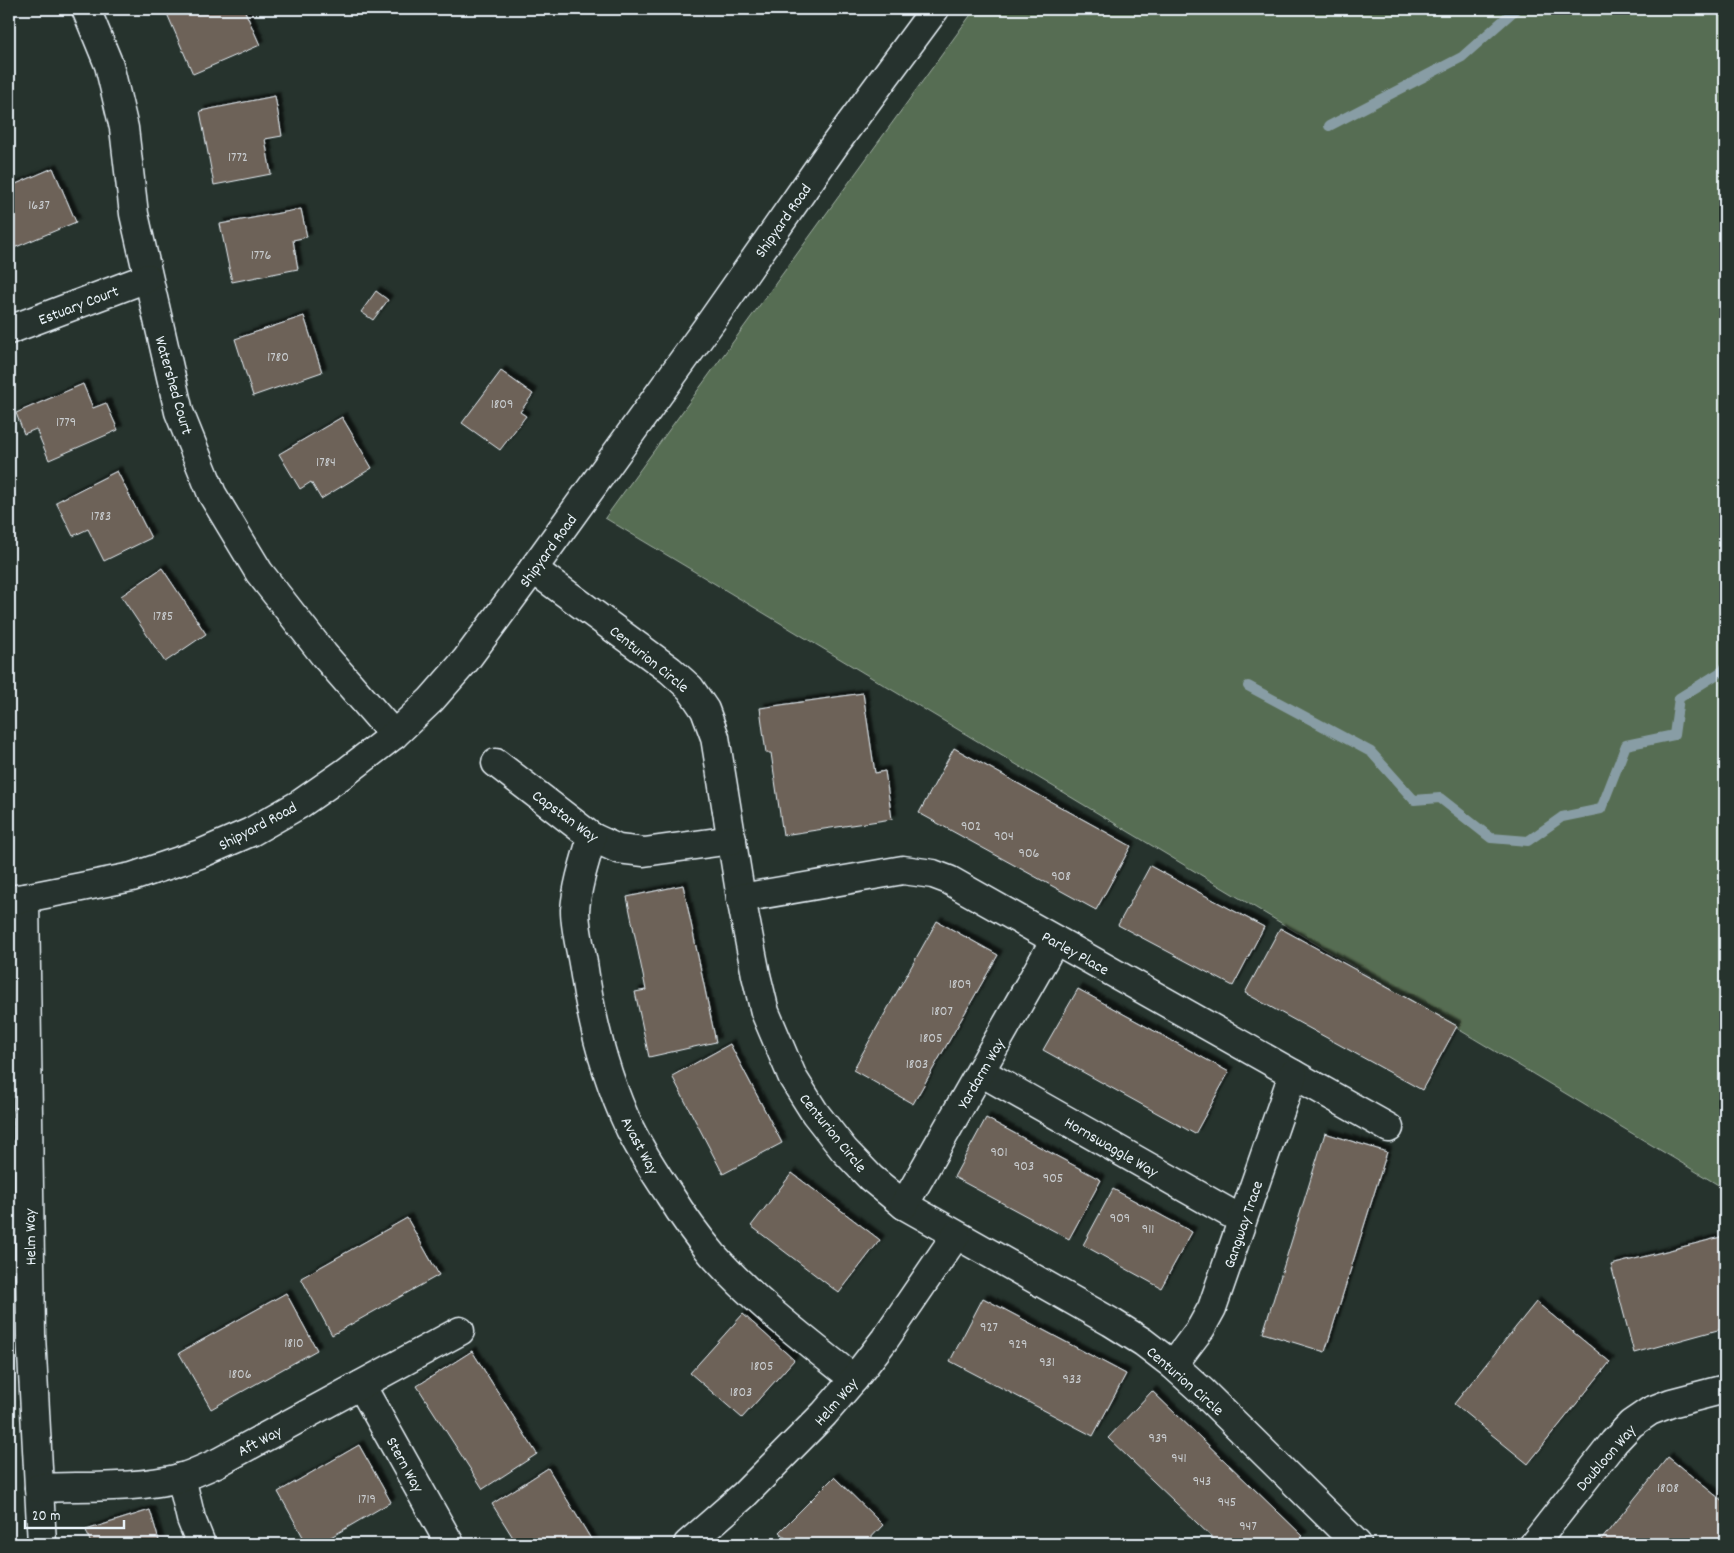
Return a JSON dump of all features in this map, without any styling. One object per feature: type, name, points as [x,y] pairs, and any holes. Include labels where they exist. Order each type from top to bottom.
[{"type":"street","name":"Watershed Court","points":[[86,9],[109,65],[124,128],[134,214],[179,412],[212,494],[259,572],[324,654],[394,736]]},
{"type":"street","name":"Shipyard Road","points":[[17,899],[132,877],[200,854],[251,832],[300,804],[394,736],[431,700],[466,660],[713,319],[836,143],[935,9]]},
{"type":"street","name":"Estuary Court","points":[[9,330],[148,278]]},
{"type":"street","name":"Centurion Circle","points":[[533,569],[670,670],[690,688],[705,710],[715,737],[741,898],[765,1012],[793,1078],[815,1113],[844,1150],[871,1178],[904,1205],[1111,1322],[1143,1342],[1173,1365],[1203,1392],[1357,1544]]},
{"type":"street","name":"Capstan Way","points":[[496,763],[592,837],[618,849],[644,852],[732,840]]},
{"type":"street","name":"Avast Way","points":[[592,837],[580,876],[575,912],[587,995],[598,1042],[612,1086],[630,1130],[682,1214],[712,1254],[745,1289],[776,1317],[854,1379]]},
{"type":"street","name":"Parley Place","points":[[741,898],[902,870],[919,870],[950,880],[1389,1128]]},
{"type":"street","name":"Helm Way","points":[[17,899],[30,1325],[42,1544]]},
{"type":"street","name":"Yardarm Way","points":[[904,1205],[1055,940]]},
{"type":"street","name":"Hornswaggle Way","points":[[981,1072],[1242,1220]]},
{"type":"street","name":"Gangway Trace","points":[[1173,1365],[1201,1328],[1212,1308],[1293,1074]]},
{"type":"street","name":"Helm Way","points":[[688,1544],[744,1495],[824,1414],[885,1339],[956,1235]]},
{"type":"street","name":"Aft Way","points":[[39,1488],[137,1485],[181,1477],[219,1462],[460,1331]]},
{"type":"street","name":"Stern Way","points":[[361,1385],[442,1542]]},
{"type":"street","name":"Doubloon Way","points":[[1534,1544],[1614,1442],[1631,1424],[1650,1411],[1671,1403],[1725,1389]]},
{"type":"street","points":[[181,1477],[191,1519],[201,1544]]},
{"type":"green space","points":[[975,9],[1725,9],[1725,1189],[605,518]]},
{"type":"building","points":[[165,9],[244,9],[260,45],[193,74]]},
{"type":"building","points":[[275,96],[282,136],[265,139],[271,174],[214,185],[200,111]]},
{"type":"building","points":[[53,168],[76,222],[9,250],[9,187]]},
{"type":"building","points":[[301,209],[307,237],[293,240],[298,269],[232,282],[220,224]]},
{"type":"building","points":[[376,291],[388,300],[373,320],[361,312]]},
{"type":"building","points":[[304,316],[322,372],[253,396],[235,339]]},
{"type":"building","points":[[501,371],[533,394],[520,412],[526,416],[500,450],[462,423]]},
{"type":"building","points":[[83,384],[93,408],[106,403],[118,430],[49,460],[36,429],[24,434],[16,413]]},
{"type":"building","points":[[342,417],[372,468],[321,499],[311,482],[300,489],[279,454]]},
{"type":"building","points":[[117,471],[151,538],[104,561],[88,529],[73,536],[56,502]]},
{"type":"building","points":[[162,568],[206,634],[165,662],[121,596]]},
{"type":"building","points":[[863,693],[875,773],[885,771],[892,819],[783,835],[771,753],[766,753],[760,708]]},
{"type":"building","points":[[954,748],[1131,846],[1096,910],[919,813]]},
{"type":"building","points":[[1150,866],[1264,927],[1233,986],[1118,925]]},
{"type":"building","points":[[683,885],[716,1042],[649,1057],[635,992],[646,990],[627,897]]},
{"type":"building","points":[[937,921],[998,955],[913,1104],[853,1070]]},
{"type":"building","points":[[1280,928],[1457,1026],[1422,1090],[1245,993]]},
{"type":"building","points":[[1078,989],[1229,1072],[1195,1134],[1043,1050]]},
{"type":"building","points":[[730,1044],[782,1143],[723,1174],[672,1076]]},
{"type":"building","points":[[986,1118],[1101,1180],[1069,1239],[954,1177]]},
{"type":"building","points":[[1325,1133],[1387,1152],[1325,1352],[1263,1333]]},
{"type":"building","points":[[792,1173],[880,1240],[839,1293],[751,1226]]},
{"type":"building","points":[[1113,1189],[1192,1232],[1161,1288],[1083,1245]]},
{"type":"building","points":[[407,1218],[439,1275],[332,1335],[301,1278]]},
{"type":"building","points":[[1725,1236],[1725,1328],[1634,1353],[1611,1265]]},
{"type":"building","points":[[286,1293],[317,1350],[211,1409],[179,1353]]},
{"type":"building","points":[[983,1298],[1126,1374],[1093,1436],[950,1361]]},
{"type":"building","points":[[1536,1302],[1610,1362],[1528,1464],[1454,1404]]},
{"type":"building","points":[[743,1314],[794,1360],[742,1418],[690,1373]]},
{"type":"building","points":[[472,1351],[537,1454],[483,1489],[417,1386]]},
{"type":"building","points":[[1152,1391],[1303,1536],[1295,1544],[1219,1544],[1108,1438]]},
{"type":"building","points":[[359,1445],[391,1502],[319,1544],[307,1544],[278,1492]]},
{"type":"building","points":[[1668,1457],[1725,1503],[1725,1544],[1598,1544]]},
{"type":"building","points":[[548,1468],[594,1544],[517,1544],[492,1504]]},
{"type":"building","points":[[834,1477],[883,1525],[865,1544],[792,1544],[779,1532]]},
{"type":"building","points":[[150,1510],[160,1544],[91,1544],[86,1530]]},
{"type":"waterway","points":[[1329,126],[1462,57],[1516,9]]},
{"type":"waterway","points":[[1248,686],[1371,752],[1414,800],[1440,798],[1491,838],[1528,841],[1562,817],[1601,809],[1626,745],[1674,735],[1679,698],[1724,670],[1725,667]]}]
